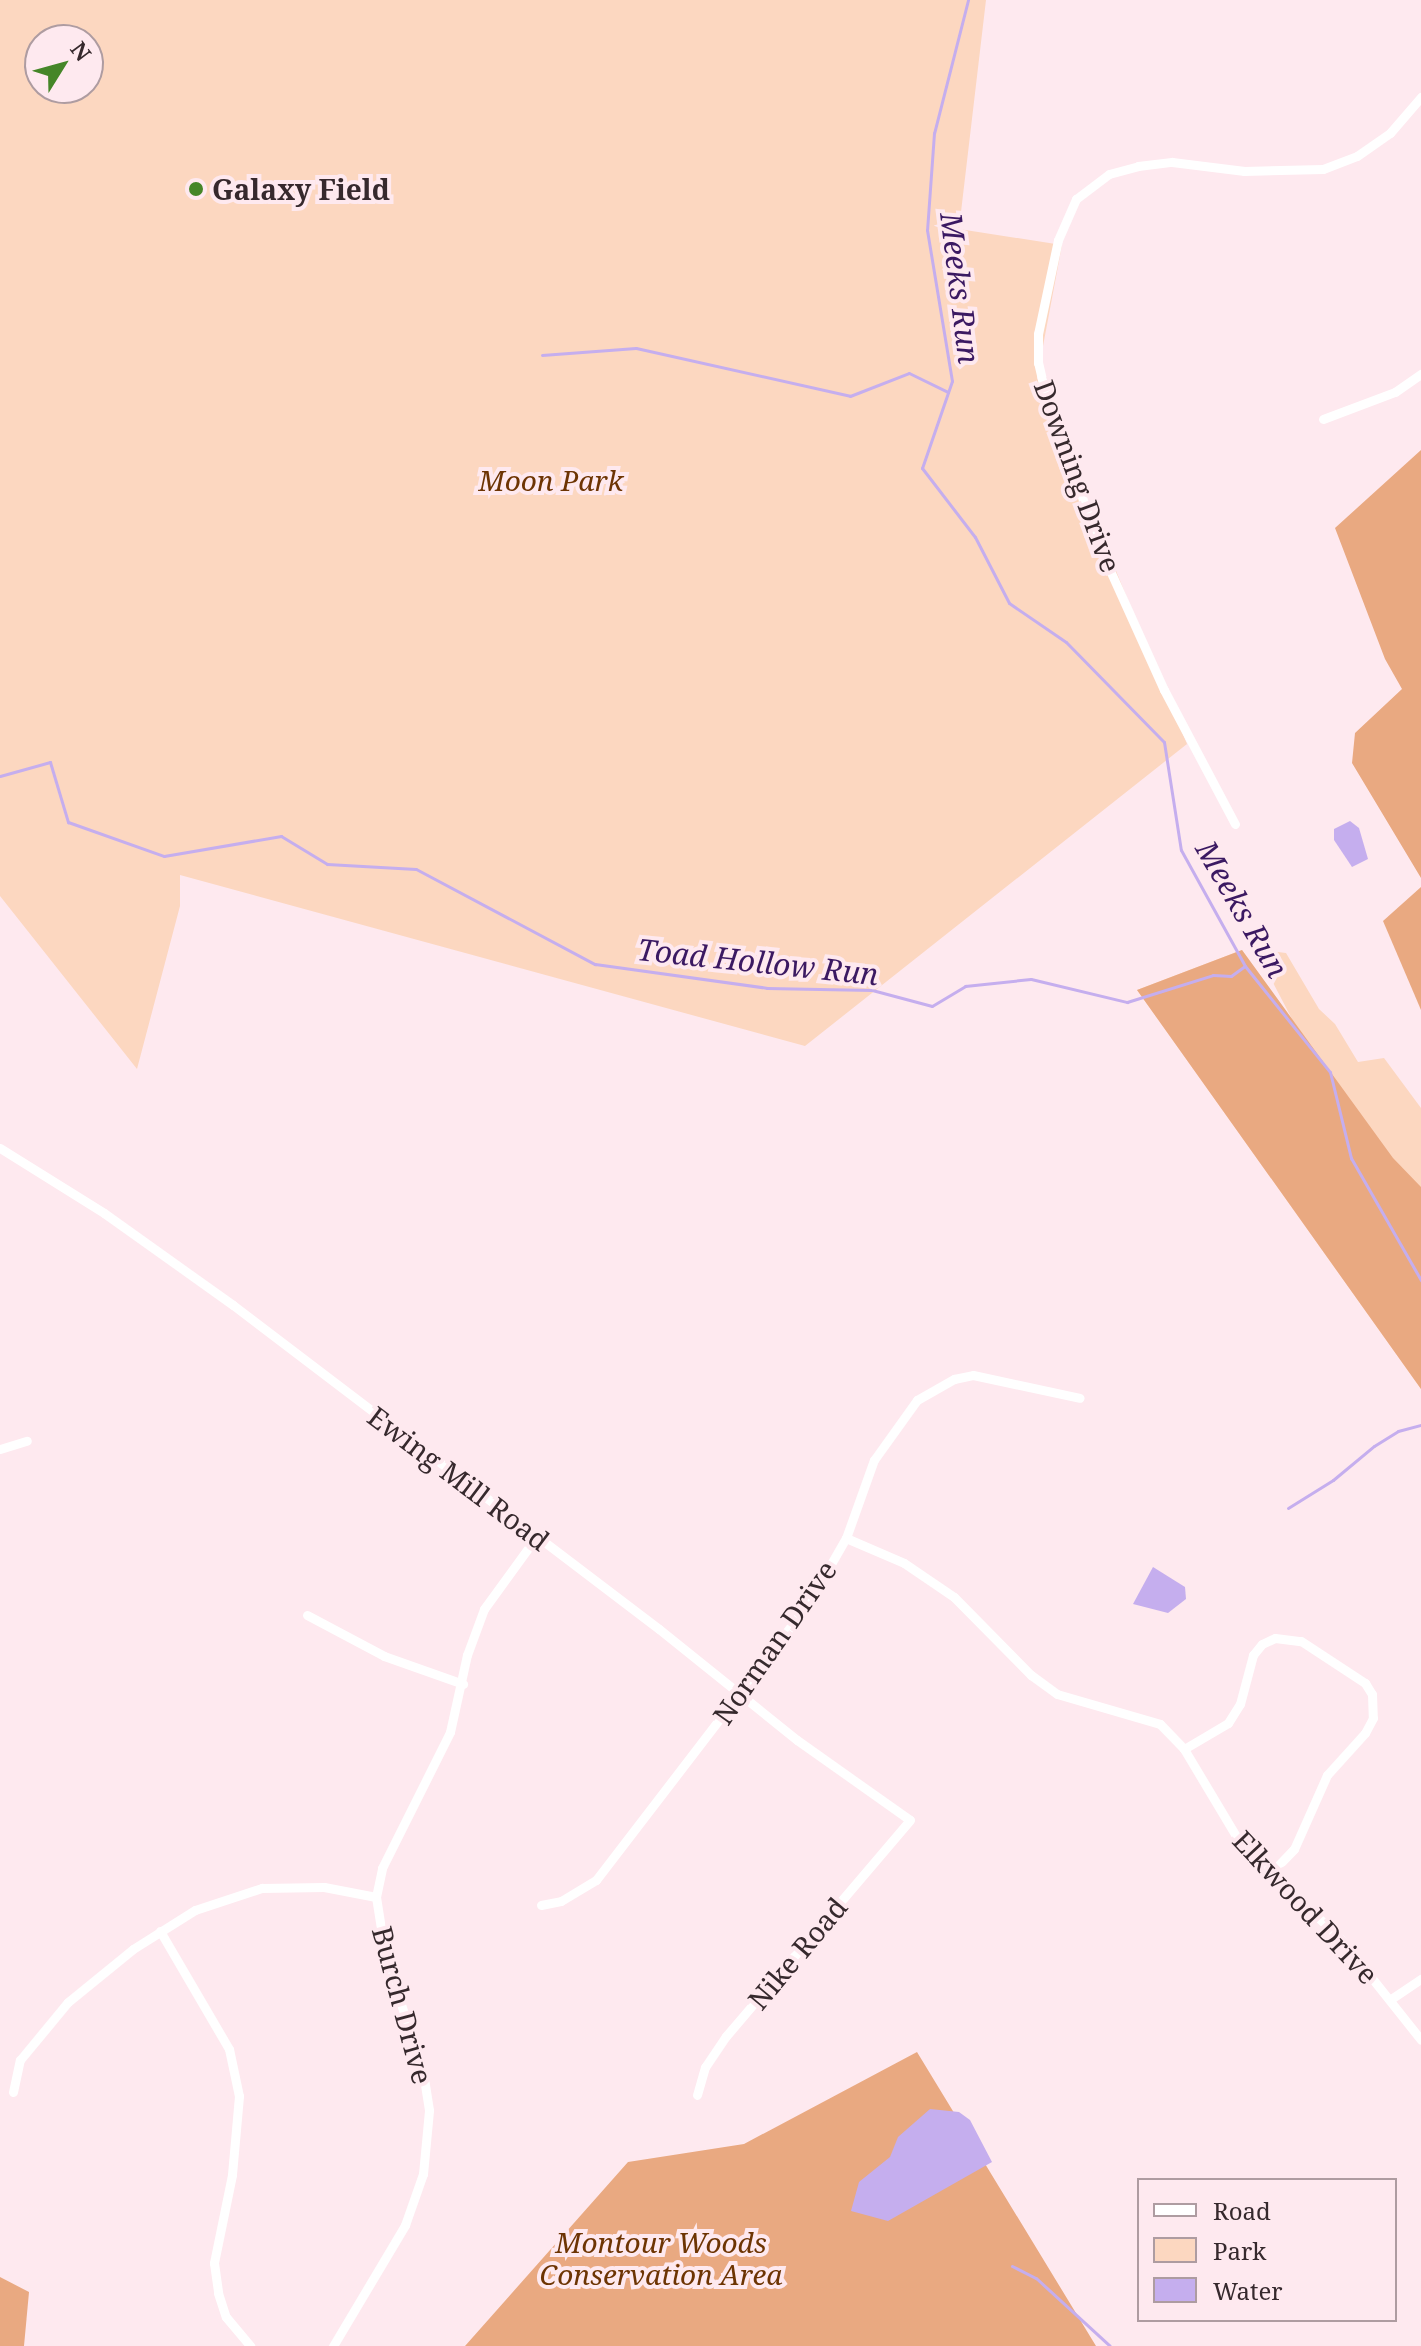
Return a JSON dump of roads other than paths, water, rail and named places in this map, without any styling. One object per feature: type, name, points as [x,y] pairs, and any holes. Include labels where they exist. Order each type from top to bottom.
[{"type":"street","name":"Downing Drive","points":[[1235,824],[1164,690],[1099,546],[1044,388],[1038,363],[1038,334],[1058,240],[1076,199],[1109,174],[1138,166],[1172,162],[1244,171],[1323,169],[1357,156],[1390,133],[1421,97]]},
{"type":"street","points":[[1323,419],[1395,392],[1421,374]]},
{"type":"street","name":"Ewing Mill Road","points":[[0,1148],[104,1213],[233,1305],[537,1536],[808,1748],[910,1820]]},
{"type":"street","name":"Norman Drive","points":[[541,1905],[561,1901],[596,1880],[808,1604],[846,1538],[874,1460],[917,1400],[954,1379],[973,1375],[1080,1398]]},
{"type":"street","points":[[0,1449],[27,1441]]},
{"type":"street","name":"Burch Drive","points":[[333,2346],[405,2225],[423,2174],[429,2110],[422,2066],[386,1960],[376,1897],[382,1868],[450,1732],[467,1655],[484,1609],[537,1536]]},
{"type":"street","name":"Elkwood Drive","points":[[846,1538],[904,1563],[954,1597],[1031,1675],[1057,1694],[1160,1724],[1184,1749],[1242,1846],[1269,1875],[1340,1938],[1421,2040]]},
{"type":"street","points":[[307,1615],[384,1656],[463,1684]]},
{"type":"street","points":[[1184,1749],[1228,1723],[1240,1704],[1253,1655],[1262,1644],[1275,1638],[1301,1641],[1365,1683],[1372,1694],[1373,1718],[1365,1733],[1327,1775],[1294,1849],[1269,1875]]},
{"type":"street","name":"Nike Road","points":[[697,2095],[705,2067],[726,2036],[910,1820]]},
{"type":"street","points":[[13,2092],[20,2060],[68,2002],[160,1931],[195,1910],[262,1888],[324,1887],[376,1897]]},
{"type":"street","points":[[160,1931],[229,2049],[239,2096],[234,2162],[214,2263],[218,2293],[226,2317],[242,2341],[250,2346]]},
{"type":"street","points":[[1391,1999],[1421,1979]]},
{"type":"water","points":[[1350,821],[1359,828],[1368,859],[1352,867],[1334,840],[1334,829]]},
{"type":"water","points":[[1153,1567],[1185,1587],[1186,1599],[1168,1613],[1133,1604]]},
{"type":"water","points":[[930,2109],[959,2112],[970,2120],[992,2162],[888,2221],[851,2211],[859,2182],[890,2157],[898,2137]]},
{"type":"waterway","name":"Meeks Run","points":[[968,0],[934,133],[927,230],[952,381],[922,468],[975,537],[1009,603],[1066,642],[1164,742],[1181,850],[1245,966],[1330,1072],[1351,1158],[1421,1280]]},
{"type":"waterway","points":[[542,355],[636,348],[850,396],[909,373],[948,392]]},
{"type":"waterway","name":"Toad Hollow Run","points":[[0,776],[50,762],[68,822],[164,856],[281,836],[327,864],[416,869],[595,964],[767,988],[872,990],[932,1006],[965,986],[1031,979],[1127,1002],[1213,975],[1231,976],[1245,966]]},
{"type":"waterway","points":[[1288,1508],[1333,1480],[1374,1446],[1398,1431],[1421,1425]]},
{"type":"waterway","points":[[1012,2266],[1036,2278],[1110,2346]]},
{"type":"place","name":"Galaxy Field","points":[[196,189]]},
{"type":"park label","name":"Moon Park","points":[[551,480]]},
{"type":"park label","name":"Montour Woods Conservation Area","points":[[661,2258]]}]
